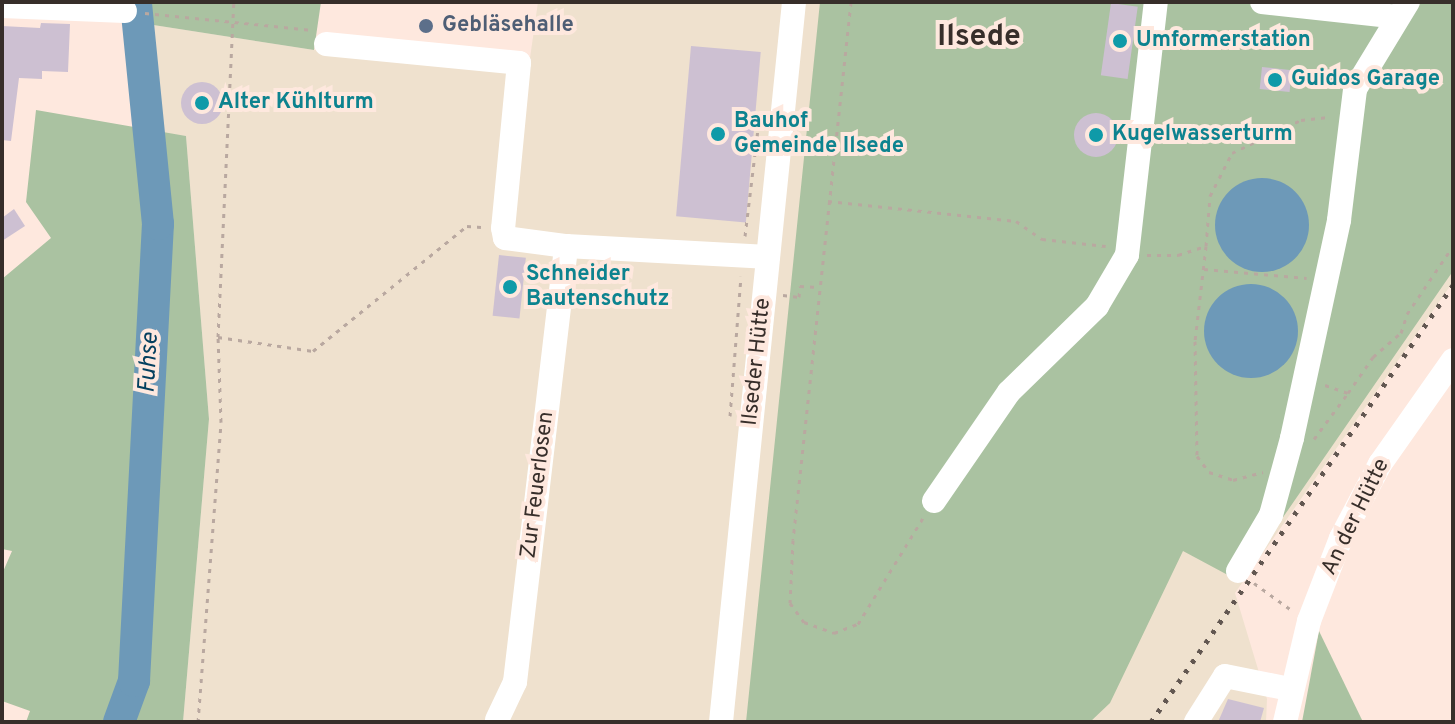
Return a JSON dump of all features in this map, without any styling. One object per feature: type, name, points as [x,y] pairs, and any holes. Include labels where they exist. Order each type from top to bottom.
[{"type":"street","name":"Ilseder Hütte","points":[[721,722],[794,2]]},
{"type":"street","points":[[934,501],[1009,392],[1097,306],[1128,252],[1156,2]]},
{"type":"street","points":[[1238,571],[1271,515],[1306,373],[1339,220],[1348,115],[1355,89],[1403,10],[1262,2]]},
{"type":"street","points":[[2,6],[125,11]]},
{"type":"street","points":[[327,38],[519,63],[503,228],[505,238],[566,246],[768,257]]},
{"type":"street","name":"Zur Feuerlosen","points":[[497,720],[515,682],[566,246]]},
{"type":"street","name":"An der Hütte","points":[[1285,722],[1290,689],[1341,538],[1380,464],[1453,360]]},
{"type":"street","points":[[1196,722],[1225,676],[1290,689]]},
{"type":"path","points":[[198,722],[221,422],[218,337],[234,2]]},
{"type":"path","points":[[851,2],[818,287],[791,587],[790,603],[804,622],[834,633],[858,624],[934,501]]},
{"type":"path","points":[[166,15],[233,22],[327,38]]},
{"type":"path","points":[[1197,456],[1195,341],[1210,196],[1232,153],[1301,120],[1348,115]]},
{"type":"path","points":[[828,201],[1016,221],[1042,239],[1128,252],[1178,255],[1206,246]]},
{"type":"path","points":[[218,337],[313,351],[467,226],[503,228]]},
{"type":"path","points":[[1306,373],[1338,394],[1348,393],[1373,357],[1401,333],[1407,314],[1453,246]]},
{"type":"path","points":[[1204,269],[1326,279]]},
{"type":"path","points":[[789,296],[799,297],[800,286],[818,287]]},
{"type":"path","points":[[1238,571],[1295,613]]},
{"type":"shaded area","points":[[538,2],[1453,2],[1453,282],[1235,593],[1267,699],[1266,722],[183,722],[209,419],[186,136],[158,133],[147,24],[314,50],[528,72]]},
{"type":"green space","points":[[145,2],[321,2],[314,50],[147,24]]},
{"type":"green space","points":[[820,2],[1453,2],[1453,271],[1239,581],[1183,551],[1110,703],[1090,722],[746,722]]},
{"type":"green space","points":[[36,110],[186,136],[209,419],[183,722],[26,722],[30,711],[2,701],[2,574],[12,551],[2,549],[2,279],[51,238],[26,202]]},
{"type":"green space","points":[[1319,631],[1363,722],[1302,722]]},
{"type":"water","points":[[1262,178],[1280,182],[1295,192],[1305,207],[1309,225],[1305,243],[1295,258],[1280,268],[1262,272],[1244,268],[1229,258],[1219,243],[1215,225],[1219,207],[1229,192],[1244,182]]},
{"type":"water","points":[[1251,284],[1269,288],[1284,298],[1294,313],[1298,331],[1294,349],[1284,364],[1269,374],[1251,378],[1233,374],[1218,364],[1208,349],[1204,331],[1208,313],[1218,298],[1233,288]]},
{"type":"building","name":"Umformerstation","points":[[1111,3],[1138,7],[1128,79],[1101,75]]},
{"type":"building","points":[[41,23],[70,24],[68,72],[42,71],[42,79],[19,78],[11,141],[2,140],[2,26],[40,28]]},
{"type":"building","name":"Bauhof Gemeinde Ilsede","points":[[691,46],[761,52],[746,222],[676,216]]},
{"type":"building","name":"Guidos Garage","points":[[1262,67],[1292,70],[1290,92],[1260,89]]},
{"type":"building","name":"Alter Kühlturm","points":[[202,82],[217,88],[223,103],[217,118],[202,124],[187,118],[181,103],[187,88]]},
{"type":"building","name":"Kugelwasserturm","points":[[1096,113],[1111,120],[1118,135],[1111,150],[1096,157],[1081,150],[1074,135],[1081,120]]},
{"type":"building","points":[[14,209],[25,226],[2,241],[2,218]]},
{"type":"building","name":"Schneider Bautenschutz","points":[[499,255],[526,258],[519,318],[493,316]]},
{"type":"building","points":[[1228,699],[1264,708],[1260,722],[1218,722]]},
{"type":"waterway","name":"Fuhse","points":[[119,722],[134,681],[158,224],[136,2]]},
{"type":"railway","points":[[1151,722],[1453,285]]},
{"type":"place","name":"Gebläsehalle","points":[[426,26]]},
{"type":"place","name":"Umformerstation","points":[[1120,41]]},
{"type":"place","name":"Guidos Garage","points":[[1275,80]]},
{"type":"place","name":"Alter Kühlturm","points":[[202,103]]},
{"type":"place","name":"Bauhof Gemeinde Ilsede","points":[[718,134]]},
{"type":"place","name":"Kugelwasserturm","points":[[1096,135]]},
{"type":"place","name":"Schneider Bautenschutz","points":[[510,287]]},
{"type":"district","name":"Ilsede","points":[[979,38]]}]
